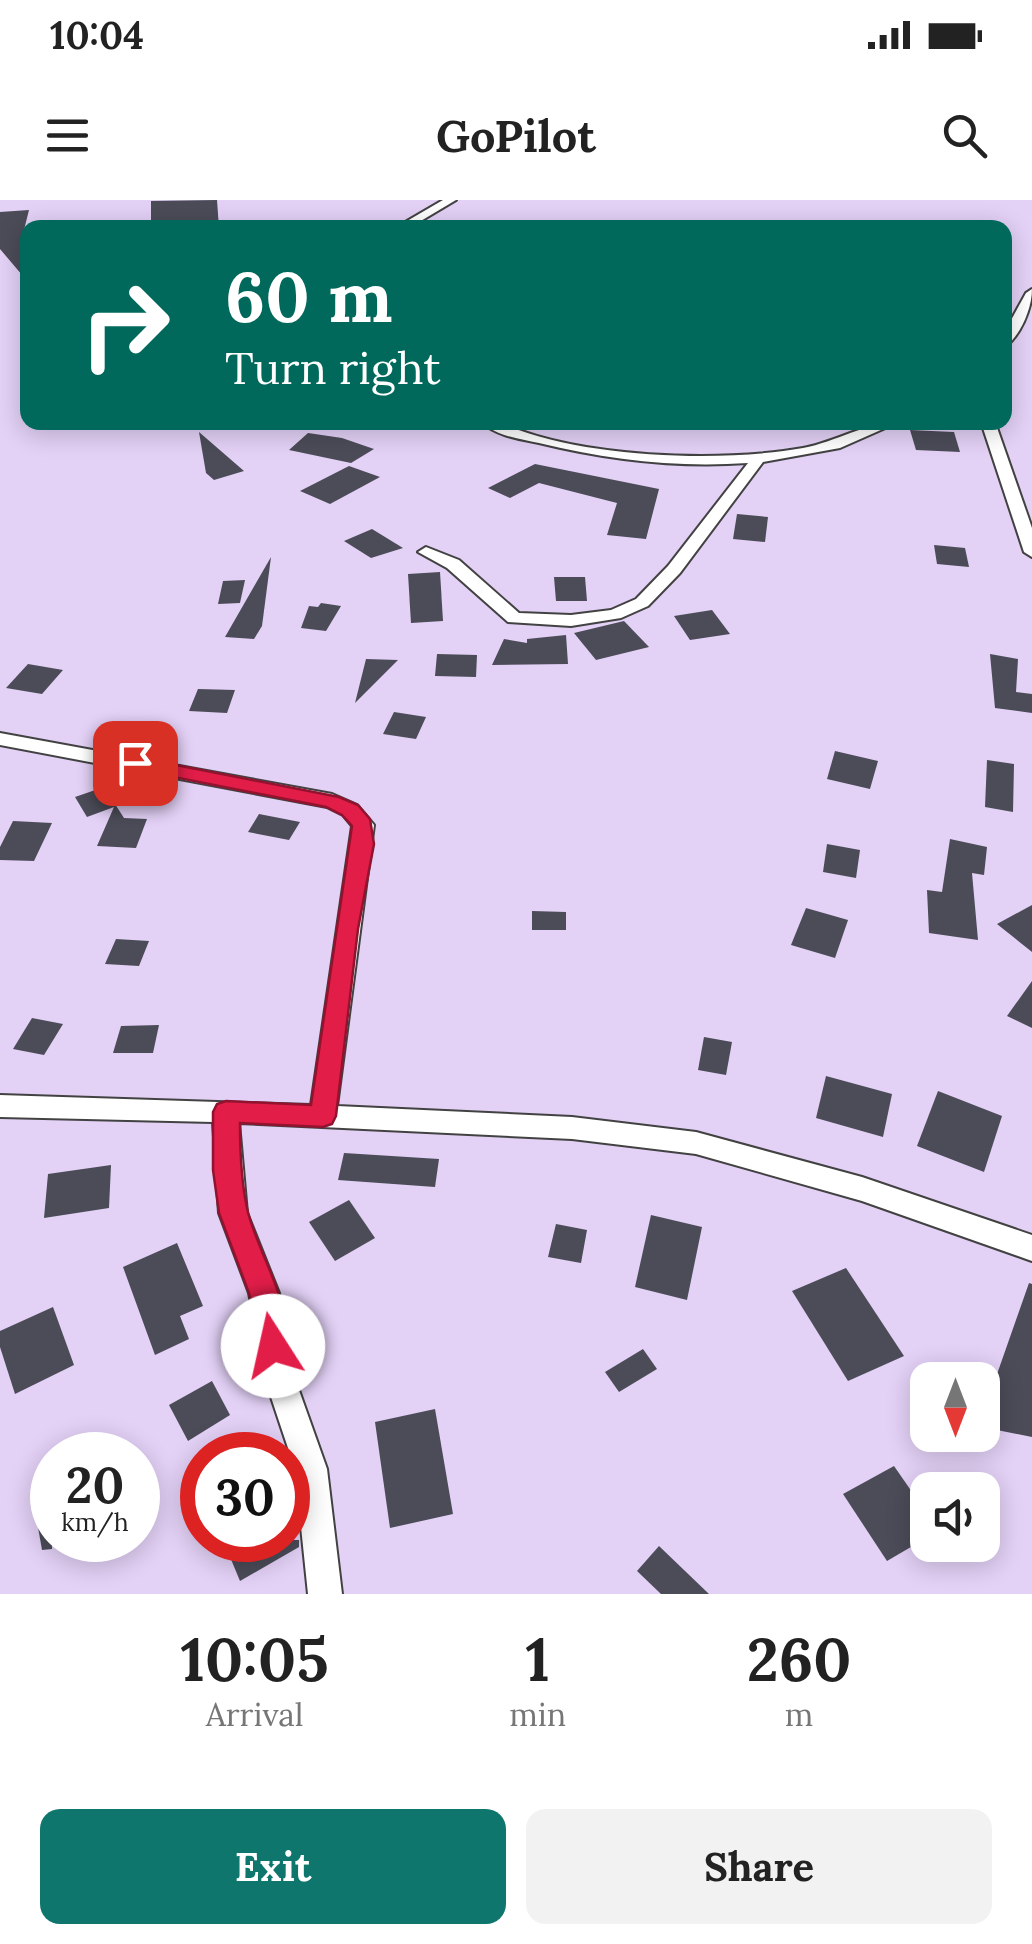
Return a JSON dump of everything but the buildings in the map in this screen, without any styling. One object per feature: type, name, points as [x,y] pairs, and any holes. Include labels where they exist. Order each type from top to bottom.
[{"type":"street","points":[[415,220],[451,200]]},
{"type":"street","points":[[1012,330],[1032,293]]},
{"type":"street","points":[[512,430],[558,445],[678,460],[759,456],[834,445],[872,430]]},
{"type":"street","points":[[991,430],[1032,552]]},
{"type":"street","points":[[426,552],[454,564],[514,618],[583,619],[630,610],[670,573],[750,473],[759,456]]},
{"type":"street","points":[[0,739],[332,802],[350,810],[363,824],[323,1116]]},
{"type":"street","points":[[0,1106],[572,1128],[696,1143],[862,1189],[1032,1248]]},
{"type":"street","points":[[226,1112],[227,1170],[234,1213],[264,1293],[280,1378],[311,1468],[325,1594]]},
{"type":"shaded area","points":[[0,200],[1032,200],[1032,1594],[0,1594]]},
{"type":"route","points":[[135,763],[332,802],[350,810],[363,824],[323,1116],[226,1112],[227,1170],[234,1213],[264,1293],[273,1346]]}]
